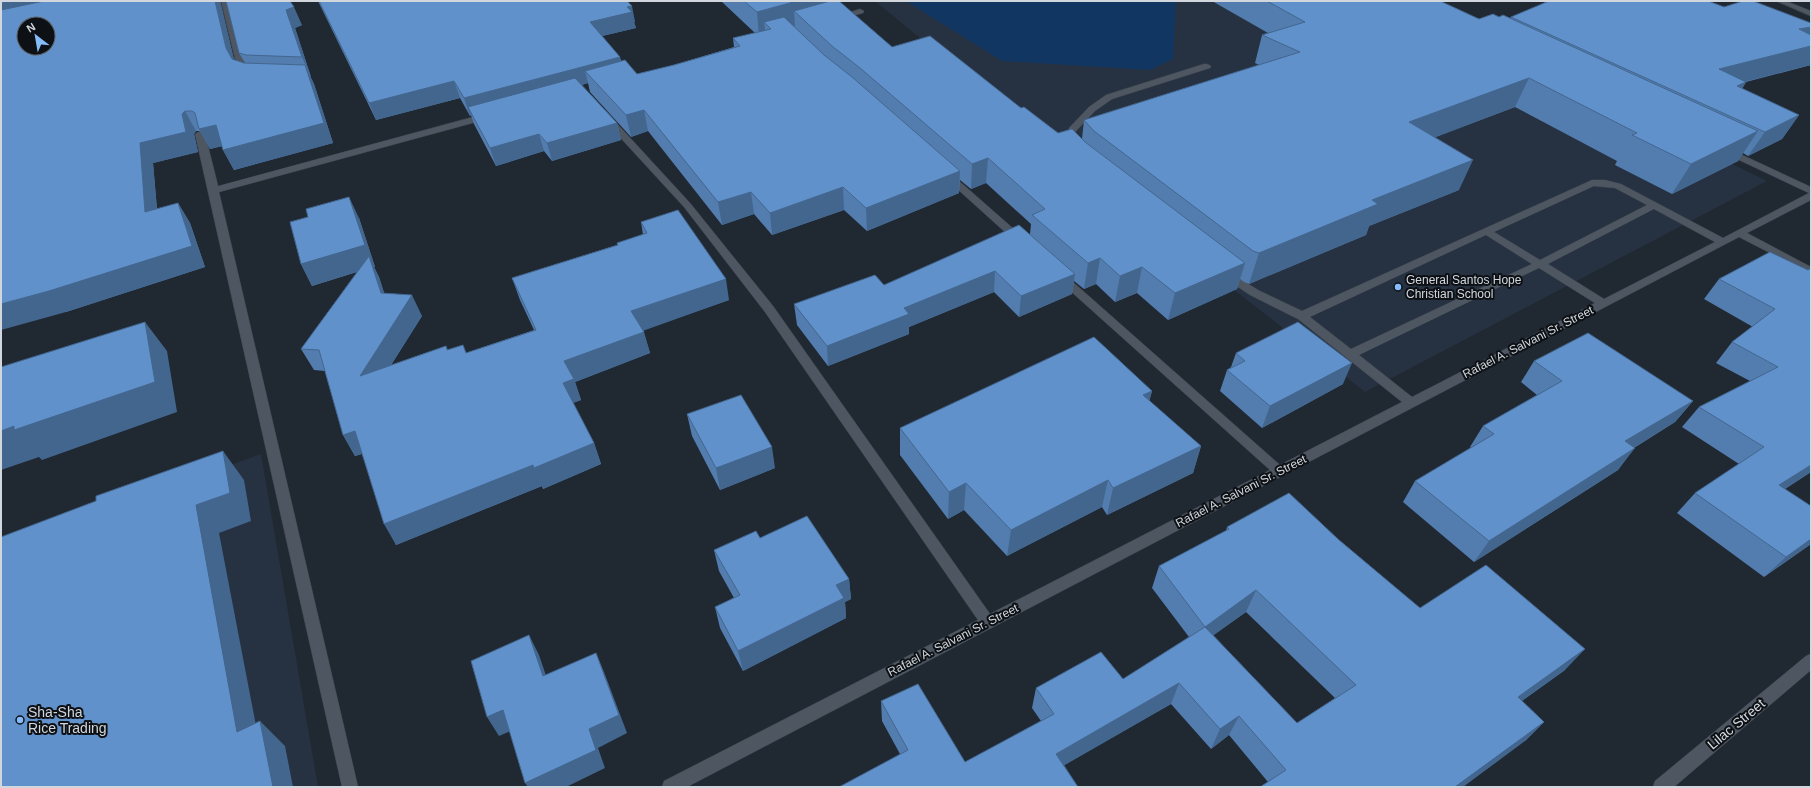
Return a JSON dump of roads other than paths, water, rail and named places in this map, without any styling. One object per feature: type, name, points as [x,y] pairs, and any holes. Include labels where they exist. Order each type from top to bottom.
[{"type":"street","points":[[225,1],[241,67],[245,75],[254,78]]},
{"type":"street","points":[[1780,1],[1811,14]]},
{"type":"street","points":[[832,20],[860,11]]},
{"type":"street","points":[[1074,152],[1070,141],[1072,130],[1092,108],[1109,97],[1207,66]]},
{"type":"street","points":[[214,190],[498,113]]},
{"type":"street","points":[[603,113],[687,205],[769,309],[988,622]]},
{"type":"street","points":[[200,134],[350,787]]},
{"type":"street","points":[[1718,147],[1811,191]]},
{"type":"street","points":[[940,169],[1029,248]]},
{"type":"street","points":[[1302,316],[1592,183],[1605,183],[1618,186],[1723,242]]},
{"type":"street","name":"Rafael A. Salvani Sr. Street","points":[[670,787],[1811,196]]},
{"type":"street","points":[[1351,354],[1540,264],[1655,205]]},
{"type":"street","points":[[1488,232],[1603,304]]},
{"type":"street","points":[[1738,233],[1811,271]]},
{"type":"street","points":[[1053,270],[1279,472]]},
{"type":"street","points":[[1221,271],[1239,285],[1283,305],[1302,316],[1411,403]]},
{"type":"street","name":"Lilac Street","points":[[1661,787],[1811,661]]},
{"type":"place","name":"General Santos Hope Christian School","points":[[1398,287]]},
{"type":"place","name":"Sha-Sha Rice Trading","points":[[20,720]]}]
